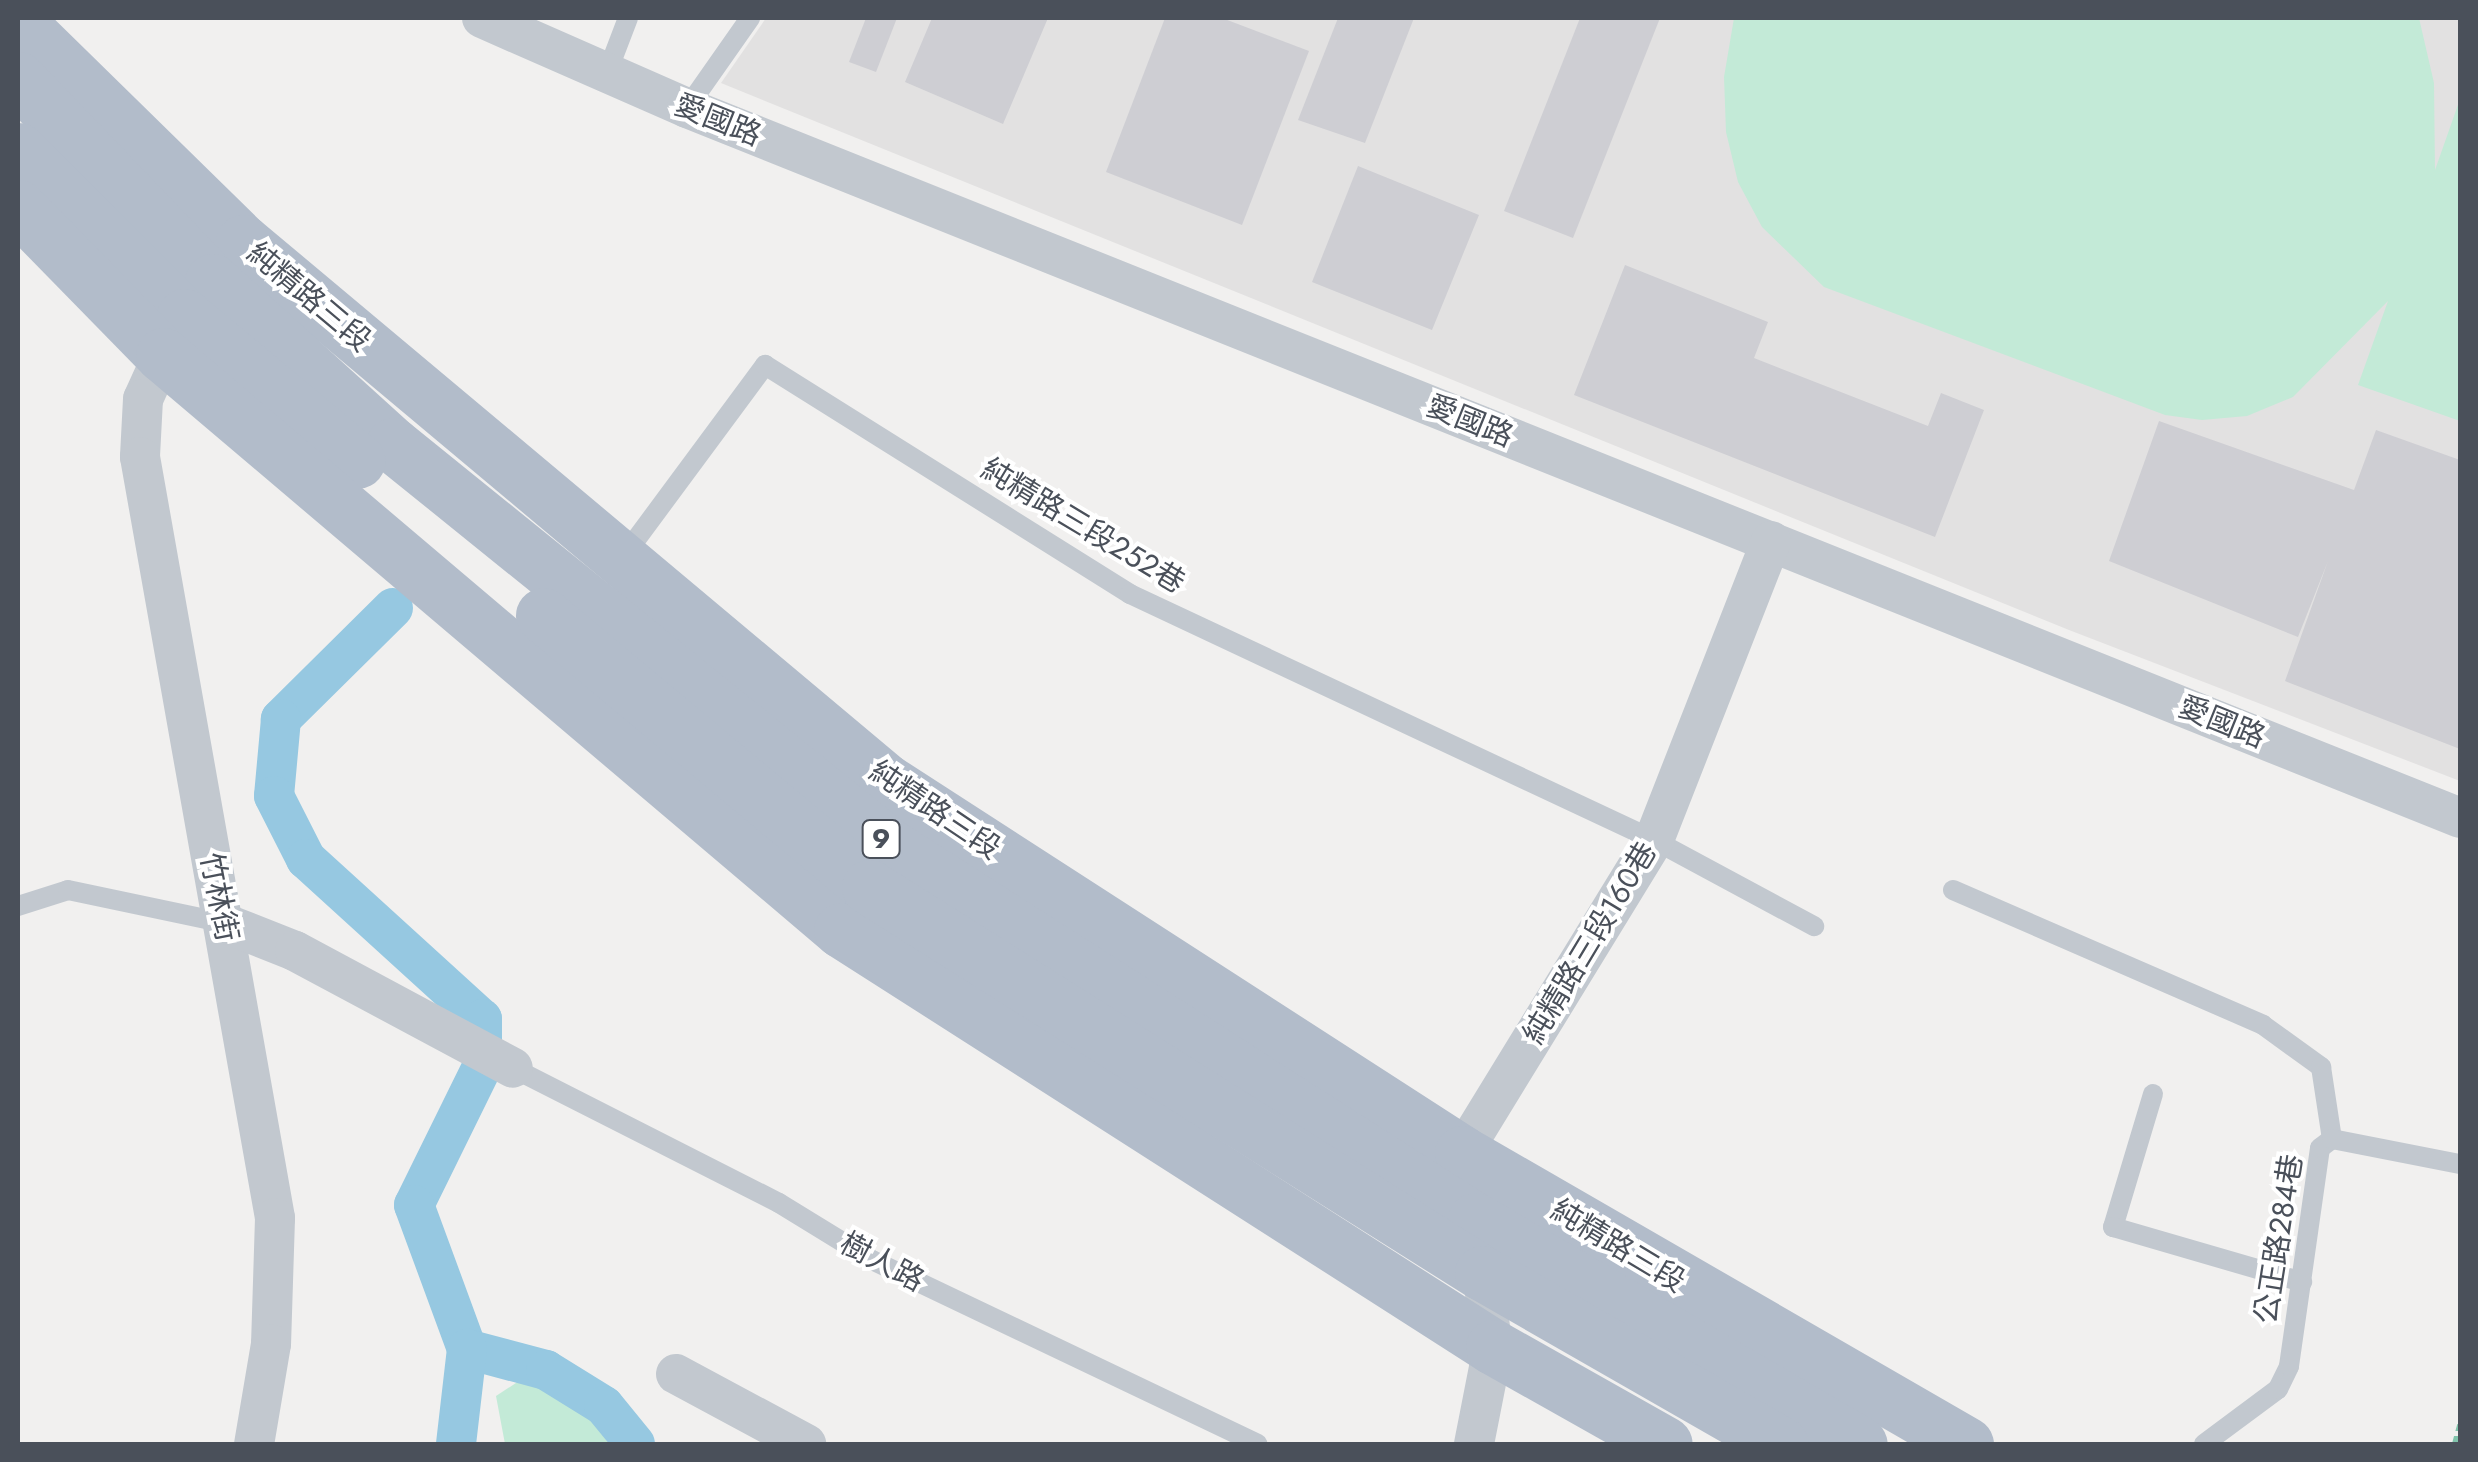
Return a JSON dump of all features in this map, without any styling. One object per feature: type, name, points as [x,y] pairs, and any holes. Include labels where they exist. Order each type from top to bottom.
[{"type":"main road","name":"純精路三段","points":[[18,22],[200,299]]},
{"type":"main road","name":"純精路三段","points":[[18,80],[200,299],[841,930],[1493,1347],[1664,1444]]},
{"type":"main road","name":"純精路三段","points":[[18,150],[200,299],[869,886],[1478,1247],[1780,1444]]},
{"type":"main road","name":"純精路三段","points":[[18,207],[200,299],[623,556],[886,780],[1462,1152],[1966,1444]]},
{"type":"main road","name":"純精路三段","points":[[1478,1247],[1860,1444]]},
{"type":"street","name":"愛國路","points":[[482,18],[687,108],[2460,818]]},
{"type":"street","name":"竹林街","points":[[200,299],[143,400],[140,457],[275,1218],[271,1344],[254,1444]]},
{"type":"street","name":"純精路三段160巷","points":[[1462,1152],[1654,840],[1771,541]]},
{"type":"street","points":[[224,922],[296,951],[453,1040],[513,1068]]},
{"type":"street","points":[[1462,1152],[1493,1347],[1474,1444]]},
{"type":"street","points":[[676,1374],[806,1444]]},
{"type":"lane","points":[[607,72],[628,18]]},
{"type":"lane","points":[[687,108],[750,18]]},
{"type":"lane","name":"純精路三段252巷","points":[[623,556],[765,365],[1130,594],[1654,840]]},
{"type":"lane","points":[[1654,840],[1814,926]]},
{"type":"lane","points":[[18,906],[68,890],[224,922]]},
{"type":"lane","points":[[1953,890],[2263,1024],[2321,1067],[2332,1139]]},
{"type":"lane","name":"樹人路","points":[[513,1068],[779,1202],[872,1260],[1257,1444]]},
{"type":"lane","points":[[2153,1094],[2113,1228],[2302,1282]]},
{"type":"lane","name":"公正路284巷","points":[[2204,1444],[2278,1388],[2289,1366],[2320,1148],[2332,1139],[2460,1164]]},
{"type":"path","points":[[2455,1444],[2460,1425]]},
{"type":"shaded area","points":[[766,18],[2460,18],[2460,781],[2069,630],[721,83]]},
{"type":"green space","points":[[1734,18],[2419,18],[2434,83],[2435,170],[2460,99],[2460,421],[2358,385],[2388,301],[2293,397],[2247,416],[2202,420],[2165,415],[1824,287],[1762,227],[1738,182],[1726,132],[1724,77]]},
{"type":"green space","points":[[522,1379],[586,1409],[609,1444],[505,1444],[496,1396]]},
{"type":"building","points":[[866,18],[897,18],[876,72],[849,62]]},
{"type":"building","points":[[932,18],[1048,18],[1003,124],[905,82]]},
{"type":"building","points":[[1165,18],[1222,18],[1309,51],[1242,225],[1106,172]]},
{"type":"building","points":[[1338,18],[1414,18],[1365,143],[1298,120]]},
{"type":"building","points":[[1580,18],[1660,18],[1573,238],[1504,211]]},
{"type":"building","points":[[1358,166],[1479,215],[1432,330],[1312,282]]},
{"type":"building","points":[[1625,265],[1768,322],[1754,358],[1928,426],[1941,393],[1984,410],[1935,537],[1574,395]]},
{"type":"building","points":[[2159,421],[2354,490],[2376,430],[2460,460],[2460,749],[2285,681],[2328,561],[2298,637],[2109,561]]},
{"type":"waterway","points":[[393,608],[281,719],[274,796],[306,859],[482,1019],[482,1067],[414,1205],[467,1349],[546,1370],[604,1406],[635,1444]]},
{"type":"waterway","points":[[456,1444],[467,1349]]}]
